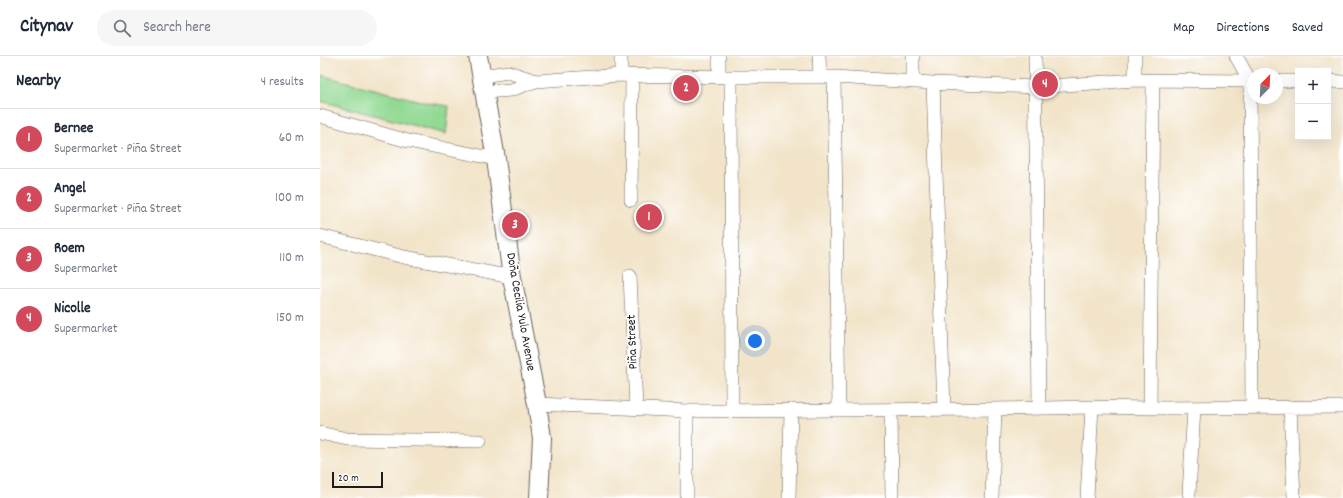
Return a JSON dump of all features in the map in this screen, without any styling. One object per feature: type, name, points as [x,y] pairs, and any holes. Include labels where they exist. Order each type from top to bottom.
[{"type":"main road","name":"Doña Cecilia Yulo Avenue","points":[[478,56],[496,159],[512,277],[537,404],[542,438],[539,498]]},
{"type":"street","points":[[621,56],[626,76],[631,200]]},
{"type":"street","points":[[719,56],[725,77],[732,410]]},
{"type":"street","points":[[819,56],[820,77]]},
{"type":"street","points":[[913,56],[913,82]]},
{"type":"street","points":[[1035,56],[1039,407]]},
{"type":"street","points":[[1134,56],[1135,80]]},
{"type":"street","points":[[1236,56],[1247,73]]},
{"type":"street","points":[[483,84],[508,72],[536,81]]},
{"type":"street","points":[[483,84],[511,90],[536,81],[626,76],[834,77],[1036,87],[1135,80],[1247,81]]},
{"type":"street","points":[[834,77],[839,410]]},
{"type":"street","points":[[1150,408],[1153,80]]},
{"type":"street","points":[[1283,81],[1295,81]]},
{"type":"street","points":[[1331,81],[1343,82]]},
{"type":"street","points":[[933,83],[944,410]]},
{"type":"street","points":[[1252,104],[1252,407]]},
{"type":"street","points":[[320,116],[408,141],[496,159]]},
{"type":"street","points":[[320,236],[404,257],[512,277]]},
{"type":"street","name":"Piña Street","points":[[630,276],[636,408]]},
{"type":"street","points":[[537,404],[687,411],[944,410],[1092,406],[1150,408],[1343,407]]},
{"type":"street","points":[[1088,497],[1092,406]]},
{"type":"street","points":[[1290,407],[1294,498]]},
{"type":"street","points":[[1189,494],[1194,408]]},
{"type":"street","points":[[992,498],[995,409]]},
{"type":"street","points":[[789,498],[791,410]]},
{"type":"street","points":[[891,410],[892,498]]},
{"type":"street","points":[[687,411],[687,498]]},
{"type":"street","points":[[320,433],[347,439],[480,441]]},
{"type":"green space","points":[[320,75],[428,103],[449,106],[446,134],[320,101]]},
{"type":"place","name":"Nicolle","points":[[1045,84]]},
{"type":"place","name":"Angel","points":[[686,88]]},
{"type":"place","name":"Bernee","points":[[649,217]]},
{"type":"place","name":"Roem","points":[[515,225]]}]
